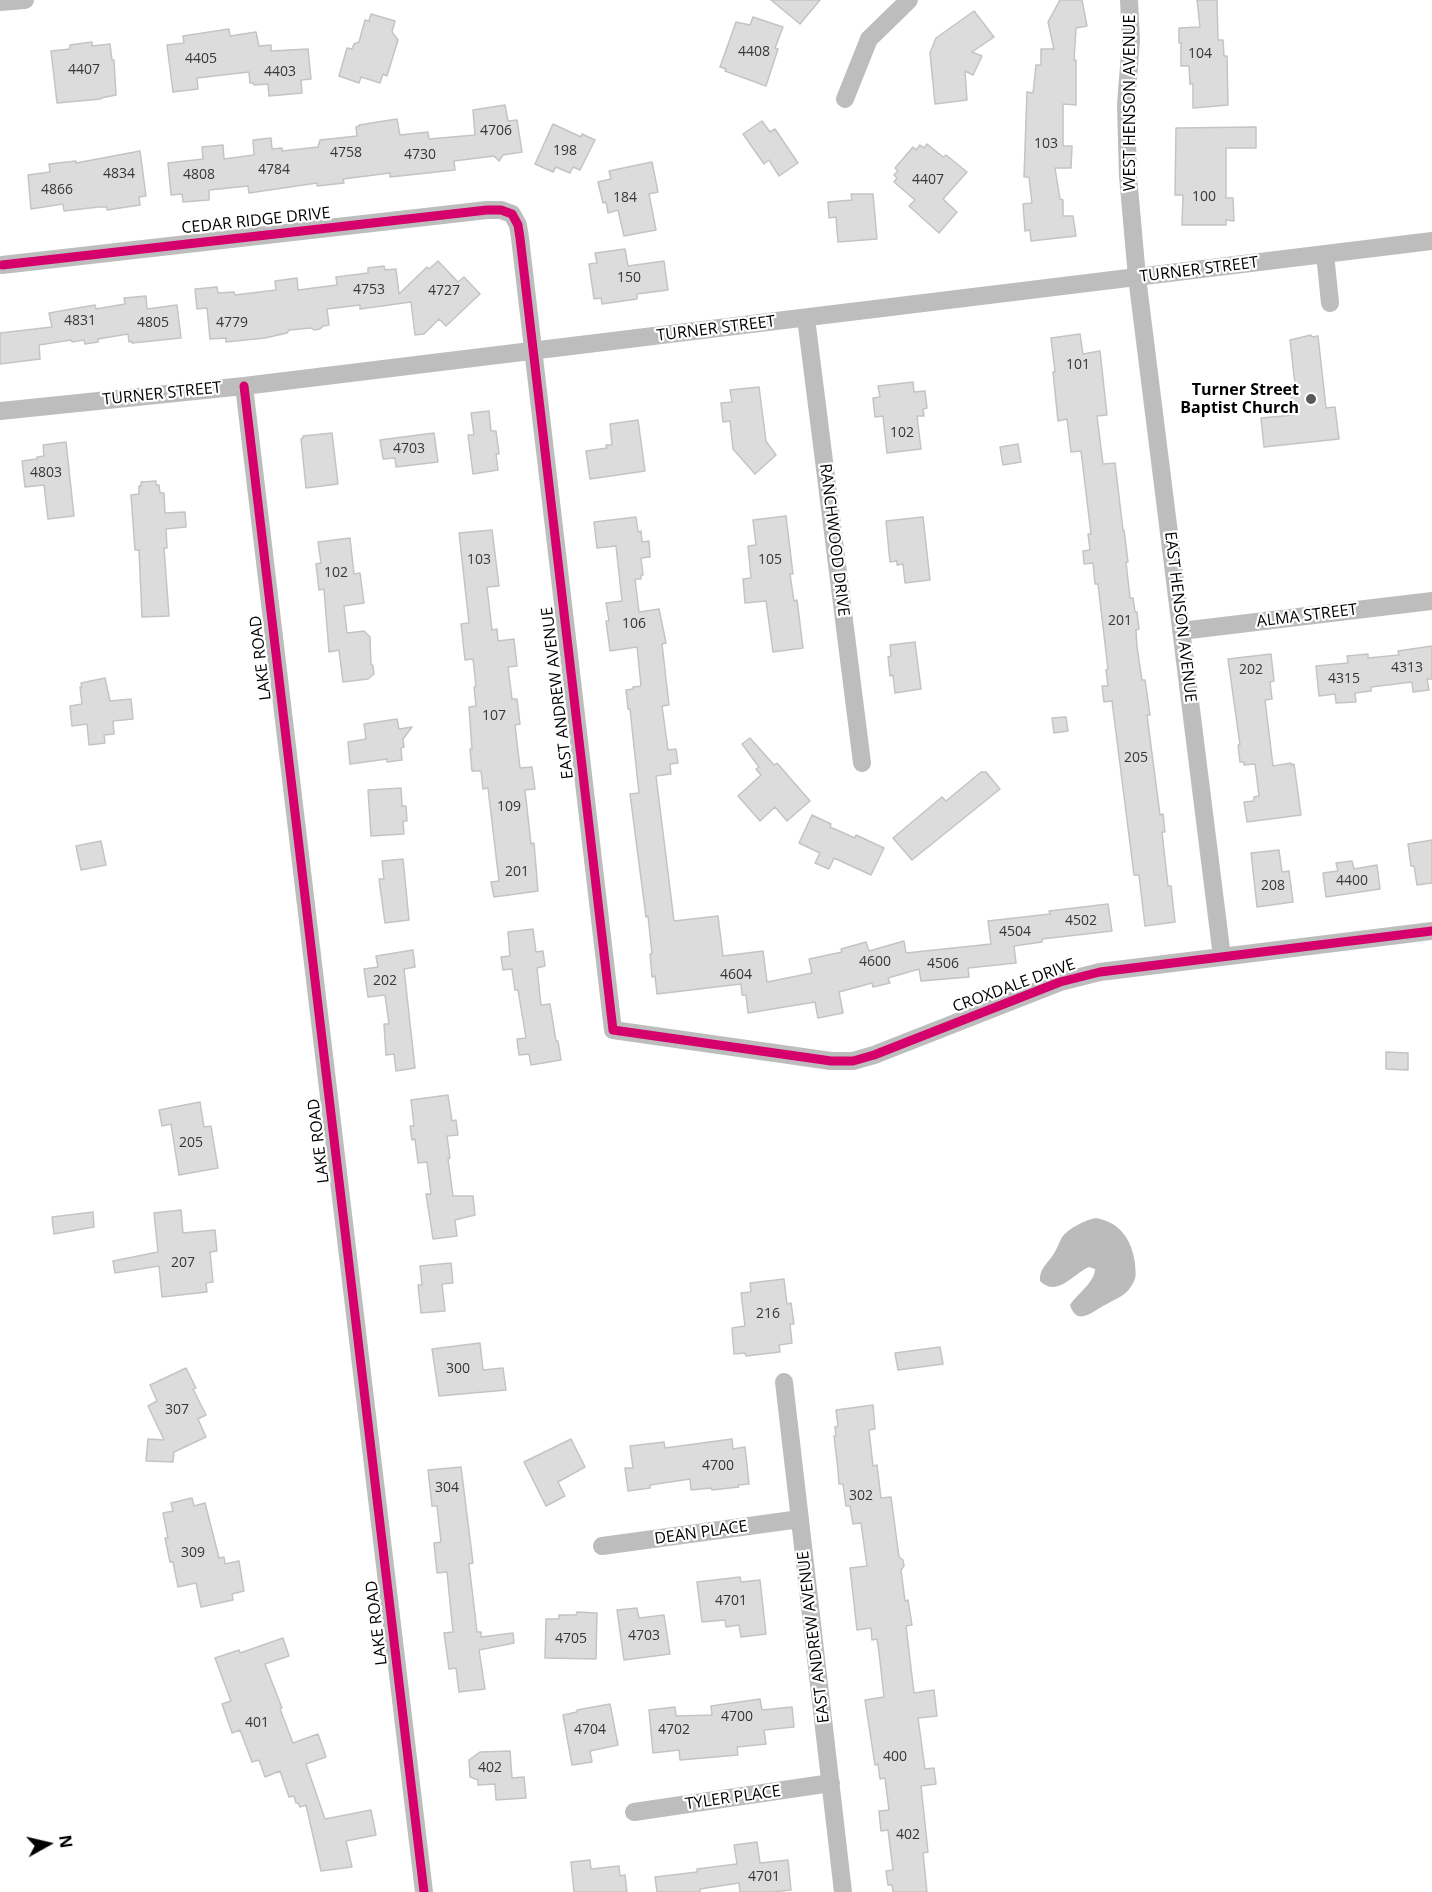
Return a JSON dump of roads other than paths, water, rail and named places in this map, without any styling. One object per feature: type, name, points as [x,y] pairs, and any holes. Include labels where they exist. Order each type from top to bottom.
[{"type":"street","points":[[0,3],[25,0]]},
{"type":"street","points":[[845,99],[869,39],[909,0]]},
{"type":"street","name":"WEST HENSON AVENUE","points":[[1129,0],[1131,40],[1126,105],[1128,177],[1137,277]]},
{"type":"street","name":"CEDAR RIDGE DRIVE","points":[[2,265],[487,210],[501,210],[512,214]]},
{"type":"street","name":"EAST ANDREW AVENUE","points":[[512,214],[518,225],[520,238],[613,1030]]},
{"type":"street","name":"TURNER STREET","points":[[0,411],[244,386],[532,352],[1432,241]]},
{"type":"street","points":[[1325,254],[1330,303]]},
{"type":"street","name":"EAST HENSON AVENUE","points":[[1137,277],[1222,957]]},
{"type":"street","name":"RANCHWOOD DRIVE","points":[[806,318],[862,763]]},
{"type":"street","name":"LAKE ROAD","points":[[244,386],[424,1892]]},
{"type":"street","name":"ALMA STREET","points":[[1181,631],[1432,601]]},
{"type":"street","name":"CROXDALE DRIVE","points":[[613,1030],[831,1061],[853,1061],[874,1055],[1060,982],[1100,972],[1432,931]]},
{"type":"street","name":"EAST ANDREW AVENUE","points":[[784,1382],[843,1892]]},
{"type":"street","name":"DEAN PLACE","points":[[602,1546],[800,1519]]},
{"type":"street","name":"TYLER PLACE","points":[[634,1812],[831,1783]]},
{"type":"place","name":"Turner Street Baptist Church","points":[[1311,399]]}]
